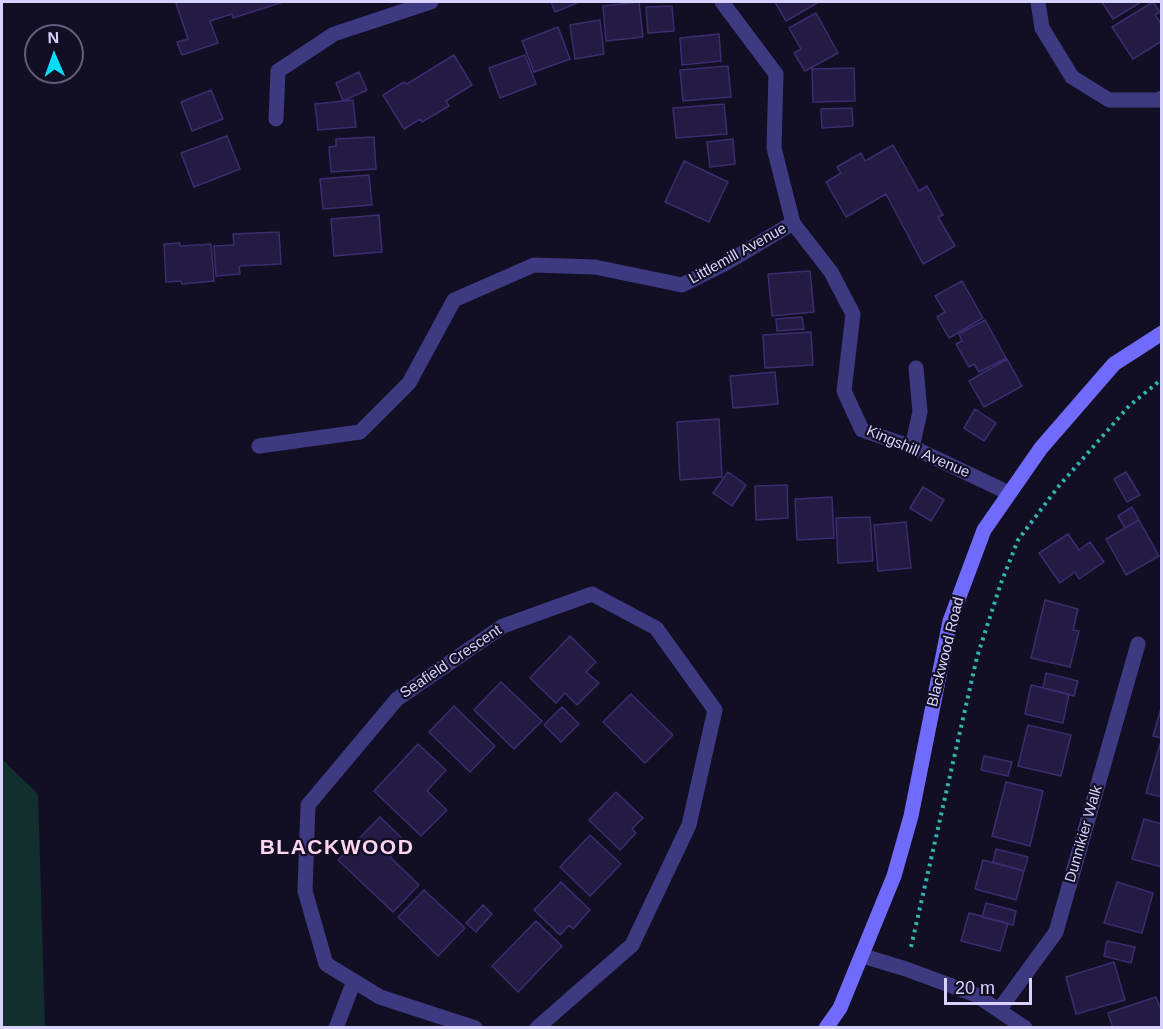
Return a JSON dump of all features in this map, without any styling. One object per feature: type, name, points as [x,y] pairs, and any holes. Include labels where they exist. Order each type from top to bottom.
[{"type":"street","points":[[276,119],[278,71],[334,34],[431,2]]},
{"type":"street","name":"Kingshill Avenue","points":[[722,2],[776,74],[774,148],[793,223],[831,272],[853,314],[844,391],[862,430],[912,447],[1009,493]]},
{"type":"street","points":[[1038,2],[1042,28],[1072,77],[1109,100],[1158,100],[1161,98]]},
{"type":"street","name":"Littlemill Avenue","points":[[259,446],[360,432],[409,383],[454,300],[534,265],[595,267],[682,285],[726,263],[793,223]]},
{"type":"street","name":"Blackwood Road","points":[[826,1028],[840,1008],[894,876],[911,816],[950,621],[984,530],[1041,448],[1114,364],[1161,333]]},
{"type":"street","points":[[912,447],[920,412],[916,368]]},
{"type":"street","name":"Seafield Crescent","points":[[475,1028],[380,997],[326,964],[305,891],[308,805],[397,699],[503,626],[592,594],[656,628],[715,710],[689,825],[632,945],[537,1028]]},
{"type":"street","name":"Dunnikier Walk","points":[[999,1010],[1056,932],[1138,644]]},
{"type":"street","points":[[862,956],[976,994],[1025,1028]]},
{"type":"street","points":[[336,1028],[354,981]]},
{"type":"path","points":[[906,969],[977,657],[1001,583],[1018,540],[1058,487],[1129,406],[1161,379]]},
{"type":"green space","points":[[2,759],[38,794],[45,1027],[2,1027]]},
{"type":"building","points":[[283,2],[233,18],[232,14],[210,21],[218,43],[182,55],[177,42],[188,39],[176,3]]},
{"type":"building","points":[[551,2],[579,2],[555,12]]},
{"type":"building","points":[[639,2],[643,37],[606,41],[603,6]]},
{"type":"building","points":[[775,2],[819,2],[786,21]]},
{"type":"building","points":[[1102,2],[1141,2],[1113,19]]},
{"type":"building","points":[[1153,2],[1160,12],[1155,15],[1162,25],[1162,41],[1133,59],[1112,27]]},
{"type":"building","points":[[672,6],[674,31],[648,33],[646,7]]},
{"type":"building","points":[[816,13],[838,53],[805,71],[794,53],[801,49],[789,28]]},
{"type":"building","points":[[600,20],[604,54],[575,59],[570,25]]},
{"type":"building","points":[[558,27],[570,59],[534,72],[522,41]]},
{"type":"building","points":[[719,34],[721,61],[682,65],[680,38]]},
{"type":"building","points":[[454,55],[472,85],[446,101],[449,106],[422,122],[420,119],[404,129],[383,95],[404,82],[407,84]]},
{"type":"building","points":[[525,55],[536,84],[500,98],[489,68]]},
{"type":"building","points":[[728,66],[731,97],[683,101],[680,70]]},
{"type":"building","points":[[854,68],[855,101],[813,102],[812,69]]},
{"type":"building","points":[[359,72],[367,90],[343,101],[336,83]]},
{"type":"building","points":[[211,90],[223,119],[192,131],[181,102]]},
{"type":"building","points":[[353,100],[356,127],[318,130],[315,104]]},
{"type":"building","points":[[724,104],[727,134],[676,138],[673,108]]},
{"type":"building","points":[[852,108],[853,126],[822,128],[821,109]]},
{"type":"building","points":[[227,136],[240,169],[194,187],[181,153]]},
{"type":"building","points":[[374,137],[376,169],[331,172],[329,147],[336,146],[336,139]]},
{"type":"building","points":[[733,139],[735,164],[710,167],[707,142]]},
{"type":"building","points":[[893,145],[919,191],[927,186],[943,215],[938,217],[955,246],[923,264],[886,194],[846,217],[826,182],[841,173],[837,167],[861,153],[865,161]]},
{"type":"building","points":[[684,161],[728,182],[709,222],[665,202]]},
{"type":"building","points":[[369,175],[372,205],[323,209],[320,179]]},
{"type":"building","points":[[379,215],[382,252],[334,256],[331,219]]},
{"type":"building","points":[[279,232],[281,264],[239,266],[240,274],[216,276],[214,246],[234,245],[233,234]]},
{"type":"building","points":[[180,243],[180,246],[211,244],[214,281],[182,284],[181,281],[166,282],[164,244]]},
{"type":"building","points":[[810,271],[814,312],[772,316],[768,274]]},
{"type":"building","points":[[962,281],[983,318],[949,338],[937,317],[945,312],[935,296]]},
{"type":"building","points":[[802,317],[804,329],[777,331],[776,319]]},
{"type":"building","points":[[985,320],[1006,358],[979,372],[974,364],[969,367],[956,344],[962,341],[959,334]]},
{"type":"building","points":[[811,332],[813,365],[765,368],[763,335]]},
{"type":"building","points":[[1007,359],[1022,386],[984,407],[969,381]]},
{"type":"building","points":[[775,372],[778,404],[733,408],[730,376]]},
{"type":"building","points":[[975,409],[996,423],[984,441],[964,428]]},
{"type":"building","points":[[719,419],[722,477],[680,480],[677,422]]},
{"type":"building","points":[[728,472],[746,485],[732,506],[713,493]]},
{"type":"building","points":[[1126,472],[1140,495],[1127,502],[1114,479]]},
{"type":"building","points":[[787,485],[788,518],[756,520],[755,486]]},
{"type":"building","points":[[923,487],[944,500],[931,521],[910,508]]},
{"type":"building","points":[[832,497],[834,538],[797,540],[795,499]]},
{"type":"building","points":[[1132,507],[1139,520],[1125,528],[1118,516]]},
{"type":"building","points":[[870,517],[873,561],[838,563],[836,518]]},
{"type":"building","points":[[1139,520],[1159,556],[1126,575],[1106,539]]},
{"type":"building","points":[[906,522],[911,568],[878,571],[874,525]]},
{"type":"building","points":[[1068,534],[1079,550],[1090,542],[1104,562],[1079,579],[1075,572],[1060,583],[1039,553]]},
{"type":"building","points":[[1045,600],[1078,609],[1073,630],[1079,631],[1070,667],[1031,658]]},
{"type":"building","points":[[570,636],[596,662],[586,672],[599,683],[577,705],[565,693],[556,703],[530,678]]},
{"type":"building","points":[[1046,673],[1078,681],[1074,696],[1043,688]]},
{"type":"building","points":[[501,682],[542,721],[514,749],[474,710]]},
{"type":"building","points":[[1031,685],[1069,694],[1063,723],[1025,714]]},
{"type":"building","points":[[631,694],[673,735],[645,763],[603,722]]},
{"type":"building","points":[[1162,705],[1162,738],[1153,736]]},
{"type":"building","points":[[454,706],[495,746],[470,772],[429,732]]},
{"type":"building","points":[[562,707],[579,724],[561,742],[544,725]]},
{"type":"building","points":[[1028,725],[1071,735],[1061,776],[1018,766]]},
{"type":"building","points":[[418,744],[446,770],[427,791],[447,810],[421,836],[374,791]]},
{"type":"building","points":[[1160,744],[1162,744],[1162,797],[1146,793]]},
{"type":"building","points":[[984,756],[1012,762],[1008,776],[981,770]]},
{"type":"building","points":[[1006,782],[1043,791],[1030,846],[992,836]]},
{"type":"building","points":[[616,792],[643,818],[632,829],[636,833],[620,850],[589,820]]},
{"type":"building","points":[[380,817],[405,841],[390,857],[419,885],[393,912],[338,860]]},
{"type":"building","points":[[1144,819],[1162,824],[1162,867],[1132,859]]},
{"type":"building","points":[[590,835],[621,864],[590,896],[560,867]]},
{"type":"building","points":[[996,849],[1028,857],[1024,871],[993,862]]},
{"type":"building","points":[[983,860],[1024,871],[1016,900],[975,889]]},
{"type":"building","points":[[561,882],[590,910],[573,929],[569,925],[560,935],[534,910]]},
{"type":"building","points":[[1117,882],[1153,893],[1142,933],[1104,923]]},
{"type":"building","points":[[424,890],[465,928],[438,956],[398,917]]},
{"type":"building","points":[[986,903],[1016,911],[1013,925],[982,917]]},
{"type":"building","points":[[483,905],[492,914],[476,932],[466,923]]},
{"type":"building","points":[[969,913],[1008,923],[1000,951],[961,941]]},
{"type":"building","points":[[536,921],[562,946],[518,992],[492,966]]},
{"type":"building","points":[[1107,941],[1135,947],[1131,963],[1104,956]]},
{"type":"building","points":[[1114,962],[1125,1000],[1076,1014],[1066,977]]},
{"type":"building","points":[[1156,997],[1162,1013],[1162,1027],[1113,1028],[1108,1013]]},
{"type":"district","name":"BLACKWOOD","points":[[337,848]]}]
